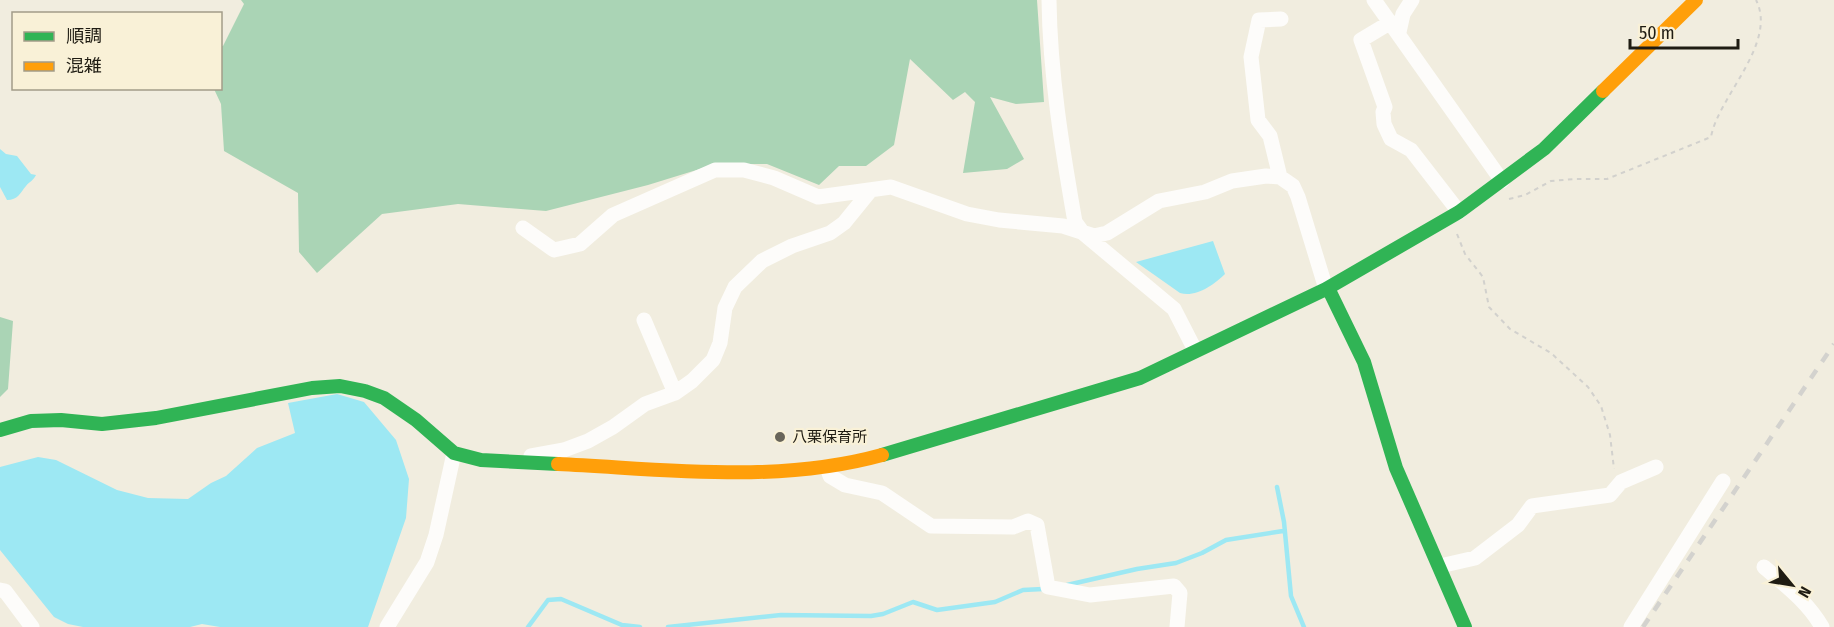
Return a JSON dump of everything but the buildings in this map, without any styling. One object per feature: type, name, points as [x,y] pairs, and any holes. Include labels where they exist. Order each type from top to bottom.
[{"type":"street","points":[[1049,0],[1050,44],[1056,105],[1075,222],[1083,233],[1174,309],[1196,350]]},
{"type":"street","points":[[1374,0],[1502,181]]},
{"type":"street","points":[[1412,0],[1395,27],[1361,40],[1384,107],[1384,124],[1391,139],[1411,150],[1454,215]]},
{"type":"street","points":[[0,430],[31,421],[61,420],[102,424],[156,418],[312,388],[340,386],[384,398],[416,420],[453,453],[482,460],[740,472],[797,471],[879,456],[1140,378],[1327,288],[1454,215],[1544,149],[1696,0]]},
{"type":"street","points":[[1280,177],[1270,136],[1258,120],[1251,57],[1258,20],[1281,20]]},
{"type":"street","points":[[523,228],[554,250],[580,244],[613,215],[715,170],[744,170],[774,178],[818,197],[891,187],[967,214],[999,220],[1063,226],[1094,236],[1107,233],[1159,201],[1205,192],[1232,181],[1266,176],[1280,177],[1293,186],[1298,197],[1327,288],[1364,362],[1396,468],[1465,627]]},
{"type":"street","points":[[518,462],[536,454],[564,450],[588,441],[613,427],[645,404],[675,393],[692,381],[712,360],[720,343],[725,308],[735,287],[762,261],[792,246],[830,234],[844,224],[870,191]]},
{"type":"street","points":[[644,320],[675,393]]},
{"type":"street","points":[[387,627],[427,562],[436,535],[453,453]]},
{"type":"street","points":[[827,467],[830,476],[837,480],[882,493],[931,526],[1013,527],[1028,521],[1037,525],[1048,587],[1090,595],[1174,586],[1180,593],[1177,627]]},
{"type":"street","points":[[1440,566],[1475,558],[1518,525],[1532,506],[1610,495],[1621,482],[1656,467]]},
{"type":"street","points":[[1631,627],[1723,481]]},
{"type":"street","points":[[1764,567],[1803,601],[1815,615],[1821,627]]},
{"type":"street","points":[[0,590],[5,591],[32,627]]},
{"type":"path","points":[[1508,199],[1525,195],[1551,182],[1607,179],[1711,137],[1713,124],[1749,63],[1759,35],[1761,14],[1756,0]]},
{"type":"path","points":[[1454,215],[1465,254],[1483,278],[1489,307],[1510,329],[1551,353],[1588,387],[1601,406],[1610,435],[1614,470],[1621,482]]},
{"type":"green space","points":[[241,0],[1037,0],[1044,102],[1016,104],[990,97],[1024,159],[1007,169],[963,173],[975,102],[965,92],[953,100],[910,59],[894,145],[866,166],[839,166],[819,185],[767,164],[716,164],[648,185],[546,211],[458,204],[382,214],[317,273],[299,252],[298,193],[224,151],[221,104],[214,90],[222,90],[222,46],[244,4]]},
{"type":"green space","points":[[0,317],[13,321],[8,389],[0,397]]},
{"type":"water","points":[[0,149],[6,154],[17,156],[31,174],[36,175],[18,196],[11,200],[7,200],[0,187]]},
{"type":"water","points":[[1213,241],[1225,274],[1210,286],[1192,294],[1180,293],[1136,262]]},
{"type":"water","points":[[337,394],[364,402],[396,440],[409,479],[406,518],[368,627],[220,627],[202,624],[190,627],[83,627],[68,624],[54,617],[0,550],[0,467],[38,457],[56,460],[117,490],[148,498],[188,499],[226,476],[257,448],[295,433],[288,403]]},
{"type":"waterway","points":[[1277,487],[1284,522],[1291,596],[1304,627]]},
{"type":"waterway","points":[[1067,585],[1137,569],[1176,563],[1226,540],[1283,531]]},
{"type":"waterway","points":[[668,627],[781,615],[871,616],[883,614],[913,602],[937,610],[995,602],[1023,590],[1043,589]]},
{"type":"waterway","points":[[528,627],[548,600],[561,599],[622,625],[640,627]]},
{"type":"railway","points":[[1643,627],[1834,344]]},
{"type":"traffic: fast","points":[[882,455],[1140,378],[1326,289],[1459,212],[1544,149],[1603,91]]},
{"type":"traffic: fast","points":[[1328,288],[1364,362],[1396,468],[1465,627]]},
{"type":"traffic: fast","points":[[0,430],[31,421],[61,420],[102,424],[156,418],[312,388],[340,386],[384,398],[416,420],[454,453],[481,460],[558,464]]},
{"type":"traffic: slow","points":[[1603,91],[1696,0]]},
{"type":"traffic: slow","points":[[558,464],[680,471],[762,472],[842,464],[882,455]]},
{"type":"place","name":"八栗保育所","points":[[780,437]]}]
